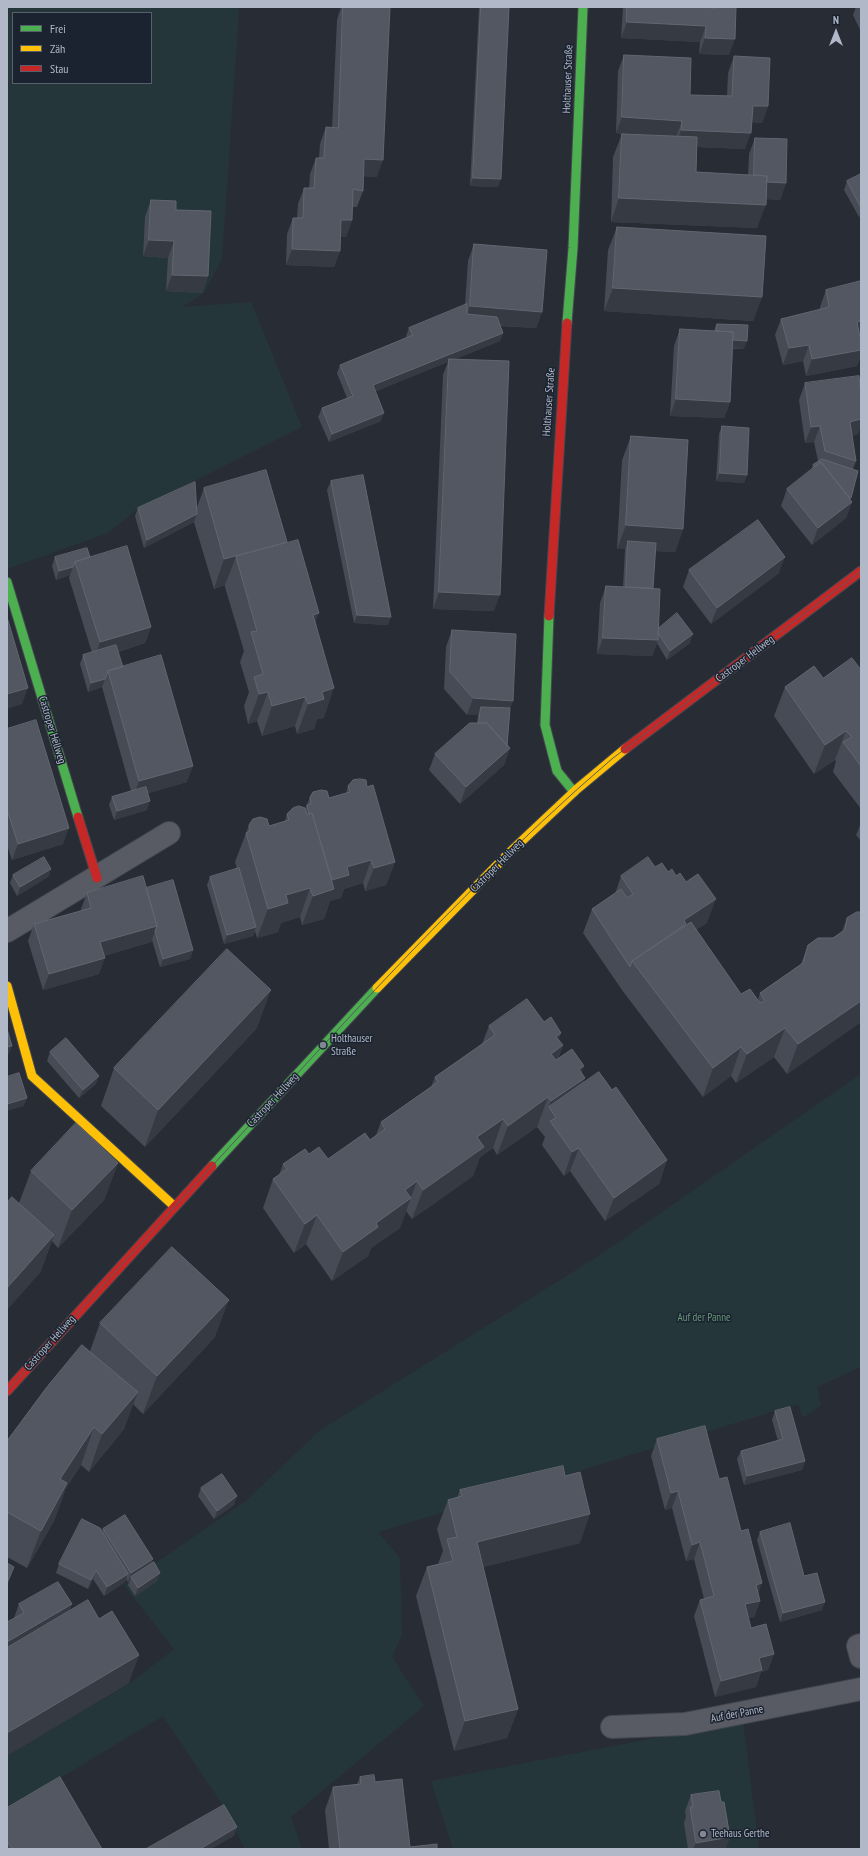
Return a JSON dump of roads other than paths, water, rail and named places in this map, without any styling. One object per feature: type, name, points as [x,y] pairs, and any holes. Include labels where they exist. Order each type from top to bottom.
[{"type":"street","name":"Holthauser Straße","points":[[574,792],[558,771],[545,725],[563,369],[573,248],[583,7]]},
{"type":"street","name":"Castroper Hellweg","points":[[7,1391],[174,1206],[436,925],[574,792],[633,744],[861,571]]},
{"type":"street","name":"Castroper Hellweg","points":[[7,582],[97,878]]},
{"type":"street","points":[[7,931],[170,833]]},
{"type":"street","points":[[7,986],[32,1076],[174,1206]]},
{"type":"street","points":[[861,1645],[858,1646],[861,1658]]},
{"type":"street","name":"Auf der Panne","points":[[612,1727],[685,1724],[861,1689]]},
{"type":"tram line","points":[[7,1391],[343,1024],[474,887],[542,821],[613,758],[861,571]]},
{"type":"place","name":"Holthauser Straße","points":[[323,1045]]},
{"type":"place","name":"Teehaus Gerthe","points":[[703,1834]]}]
